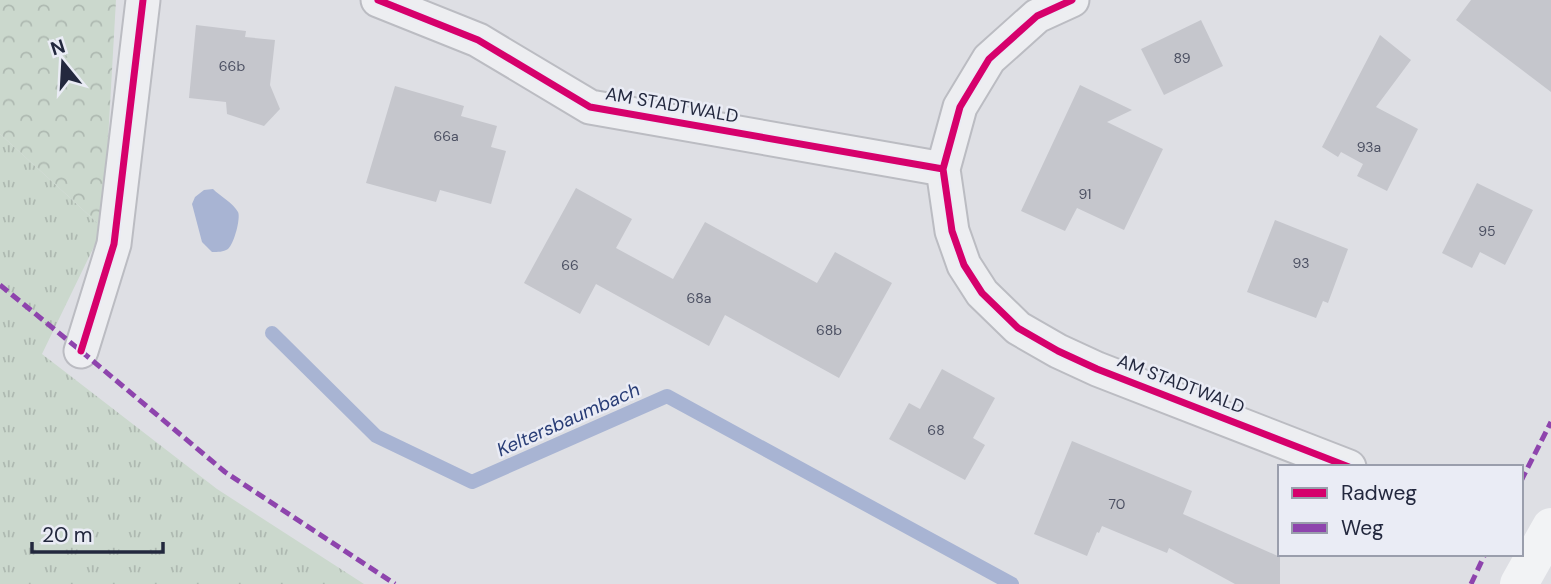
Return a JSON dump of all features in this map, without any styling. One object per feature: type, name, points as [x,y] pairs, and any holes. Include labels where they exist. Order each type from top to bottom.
[{"type":"main road","points":[[1520,584],[1538,535]]},
{"type":"street","points":[[81,351],[114,244],[143,0]]},
{"type":"street","name":"AM STADTWALD","points":[[378,0],[478,40],[590,107],[943,169]]},
{"type":"street","name":"AM STADTWALD","points":[[1072,0],[1037,16],[989,59],[960,107],[943,169],[952,231],[964,265],[982,293],[1017,328],[1058,351],[1097,369],[1344,465]]},
{"type":"green space","points":[[0,0],[116,0],[103,228],[0,134]]},
{"type":"green space","points":[[0,134],[103,228],[42,354],[217,489],[364,584],[0,584]]},
{"type":"water","points":[[213,189],[233,206],[239,215],[230,246],[218,252],[212,252],[202,242],[192,204],[195,197],[204,190]]},
{"type":"building","points":[[1471,0],[1551,0],[1551,92],[1456,20]]},
{"type":"building","points":[[1201,20],[1223,66],[1164,95],[1141,49]]},
{"type":"building","points":[[196,25],[246,31],[245,37],[275,40],[270,85],[280,109],[264,126],[227,114],[226,102],[189,98]]},
{"type":"building","points":[[1380,35],[1411,60],[1376,107],[1418,129],[1387,191],[1357,176],[1363,164],[1341,152],[1338,157],[1322,147]]},
{"type":"building","points":[[1080,85],[1132,110],[1107,122],[1163,149],[1124,230],[1077,208],[1065,231],[1021,211]]},
{"type":"building","points":[[395,86],[464,106],[461,116],[497,126],[491,147],[506,151],[491,204],[440,190],[436,202],[366,183]]},
{"type":"building","points":[[1477,183],[1533,210],[1505,265],[1480,252],[1472,268],[1442,253]]},
{"type":"building","points":[[576,188],[632,219],[616,248],[673,279],[705,222],[817,283],[835,252],[892,283],[839,378],[725,315],[709,346],[596,284],[580,314],[524,283]]},
{"type":"building","points":[[1275,220],[1348,249],[1328,303],[1323,301],[1316,318],[1247,292]]},
{"type":"building","points":[[942,369],[995,398],[973,438],[985,445],[965,480],[889,439],[909,403],[920,409]]},
{"type":"building","points":[[1072,441],[1192,491],[1183,514],[1280,557],[1280,584],[1235,584],[1169,548],[1167,553],[1102,526],[1087,556],[1034,534]]},
{"type":"waterway","name":"Keltersbaumbach","points":[[272,333],[376,436],[472,482],[667,396],[1012,584]]},
{"type":"marked path","points":[[0,285],[225,472],[395,584]]},
{"type":"marked path","points":[[1523,477],[1551,422]]},
{"type":"marked path","points":[[1471,584],[1484,556]]},
{"type":"cycle path","points":[[81,351],[114,244],[143,0]]},
{"type":"cycle path","points":[[378,0],[478,40],[590,107],[943,169]]},
{"type":"cycle path","points":[[1072,0],[1037,16],[989,59],[960,107],[943,169],[952,231],[964,265],[982,293],[1018,328],[1058,351],[1097,369],[1344,465]]}]
